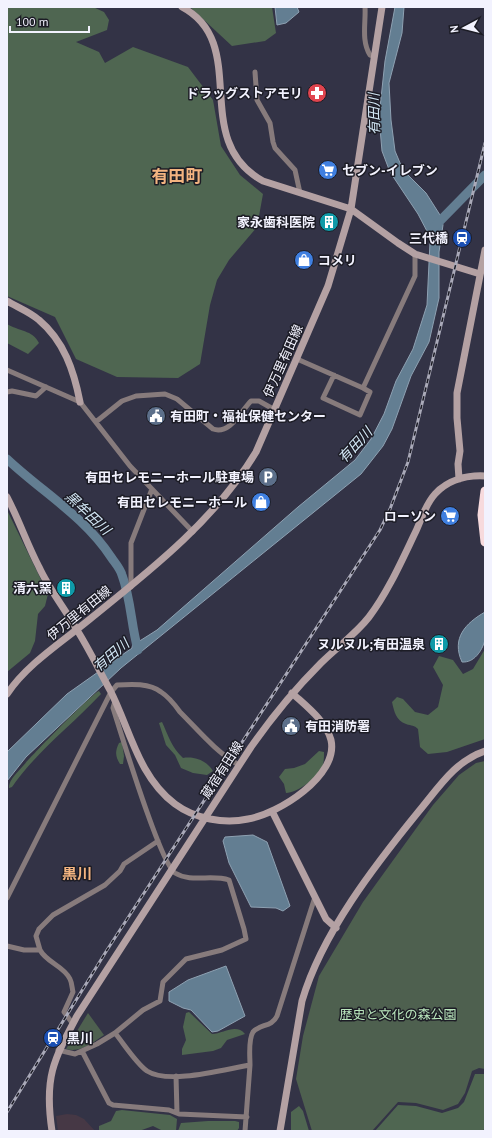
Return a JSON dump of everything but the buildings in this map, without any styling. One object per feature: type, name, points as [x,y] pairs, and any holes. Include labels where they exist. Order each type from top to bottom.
[{"type":"highway","points":[[485,491],[482,515],[485,542]]},
{"type":"street","points":[[182,7],[195,15],[201,22],[214,45],[220,75],[223,122],[226,139],[240,164],[251,174],[263,181],[351,209],[398,243],[418,255],[482,275]]},
{"type":"street","points":[[365,7],[364,32],[367,50],[370,55],[374,56]]},
{"type":"street","name":"伊万里有田線","points":[[7,694],[26,671],[131,586],[192,532],[243,473],[256,452],[328,286],[351,209],[382,7]]},
{"type":"street","points":[[255,72],[257,100],[270,123],[275,148],[294,170],[300,193]]},
{"type":"street","points":[[459,479],[458,464],[460,451],[457,418],[458,393],[482,275],[485,250]]},
{"type":"street","points":[[363,388],[415,276],[418,255]]},
{"type":"street","points":[[7,301],[39,320],[56,338],[68,358],[80,402]]},
{"type":"street","points":[[297,359],[334,375],[363,388],[370,392],[360,415],[323,398],[334,375]]},
{"type":"street","points":[[7,370],[80,402],[97,421],[130,466],[192,532]]},
{"type":"street","points":[[7,392],[12,391],[36,396],[46,387]]},
{"type":"street","points":[[97,421],[122,400],[153,394],[165,394],[177,399],[213,429],[218,431],[226,428],[251,401],[259,401],[275,410]]},
{"type":"street","name":"蔵宿有田線","points":[[52,1131],[49,1114],[49,1085],[52,1068],[58,1050],[73,1024],[239,765],[276,711],[322,662],[352,636],[369,617],[382,598],[416,531],[426,506],[438,491],[446,485],[459,479],[474,476],[485,476]]},
{"type":"street","points":[[131,586],[131,543],[152,489]]},
{"type":"street","points":[[7,497],[39,567],[77,630],[111,692],[139,758],[155,786],[176,805],[186,811],[212,819],[238,820],[255,818],[272,811],[306,788],[319,777],[326,768],[331,751],[331,741],[326,729],[292,693]]},
{"type":"street","points":[[7,898],[111,692],[117,684],[152,687],[161,691],[196,729],[231,761],[239,765]]},
{"type":"street","points":[[58,1050],[75,1054],[115,1033],[143,1010],[160,1000],[163,982],[186,959],[222,950],[246,939],[229,880],[219,877],[193,878],[177,874],[171,870],[158,841],[113,708],[115,700]]},
{"type":"street","points":[[280,1131],[302,1001],[314,970],[336,928],[373,869],[447,777],[460,763],[485,751]]},
{"type":"street","points":[[272,811],[326,919],[336,928]]},
{"type":"street","points":[[73,1024],[64,1012],[73,992],[70,979],[62,970],[42,955],[36,936],[38,929],[53,915],[105,885],[120,871],[124,864],[158,841]]},
{"type":"street","points":[[245,1131],[252,1037],[254,1032],[271,1024],[277,1016],[315,897]]},
{"type":"street","points":[[7,946],[24,950],[40,950]]},
{"type":"street","points":[[115,1033],[148,1071],[176,1076],[198,1074],[250,1065]]},
{"type":"street","points":[[82,1051],[110,1103],[113,1105],[169,1110],[177,1113],[247,1117]]},
{"type":"street","points":[[176,1076],[177,1113]]},
{"type":"shaded area","points":[[67,1114],[76,1115],[84,1119],[95,1131],[58,1131],[56,1116]]},
{"type":"green space","points":[[7,7],[93,7],[104,12],[109,20],[107,30],[76,42],[99,52],[105,63],[133,47],[188,67],[213,100],[221,146],[240,175],[263,194],[257,227],[229,260],[217,280],[210,305],[200,364],[178,378],[117,377],[76,359],[55,317],[7,296]]},
{"type":"green space","points":[[190,7],[272,7],[276,33],[265,41],[232,46]]},
{"type":"green space","points":[[7,324],[29,333],[39,343],[28,354],[7,343]]},
{"type":"green space","points":[[7,510],[48,594],[45,606],[38,614],[35,641],[30,653],[7,672]]},
{"type":"green space","points":[[485,649],[485,739],[447,752],[428,754],[420,747],[418,729],[400,721],[392,702],[397,697],[403,699],[415,712],[428,715],[438,707],[443,685],[433,667],[439,656],[453,660],[463,674],[473,669]]},
{"type":"green space","points":[[99,691],[101,694],[43,750],[12,787],[9,788],[12,779],[17,772],[70,717]]},
{"type":"green space","points":[[162,722],[173,746],[183,758],[200,760],[207,764],[213,771],[207,775],[193,773],[181,768],[175,755],[166,745],[159,723]]},
{"type":"green space","points":[[122,742],[124,756],[123,764],[120,764],[116,756],[116,751],[119,743]]},
{"type":"green space","points":[[319,751],[324,752],[324,758],[322,768],[316,776],[301,788],[286,793],[284,784],[279,777],[285,769],[294,768],[305,764]]},
{"type":"green space","name":"歴史と文化の森公園","points":[[485,761],[485,1069],[479,1068],[472,1071],[465,1093],[458,1104],[443,1110],[416,1103],[398,1102],[372,1131],[312,1131],[296,1079],[303,1036],[319,976],[363,902],[433,805],[459,775],[476,763]]},
{"type":"green space","points":[[189,1012],[212,1034],[238,1029],[245,1034],[227,1040],[221,1048],[213,1051],[182,1055],[182,1049],[186,1040],[183,1027],[186,1013]]},
{"type":"green space","points":[[88,1013],[104,1035],[91,1044],[77,1050],[66,1049]]},
{"type":"green space","points":[[475,1074],[485,1074],[485,1129],[481,1131],[375,1131],[398,1105],[416,1106],[442,1113],[458,1108],[464,1102]]},
{"type":"green space","points":[[299,1106],[303,1111],[309,1131],[291,1131],[291,1112]]},
{"type":"green space","points":[[122,1110],[170,1115],[177,1119],[176,1131],[163,1131],[153,1126],[139,1131],[99,1131],[99,1126],[111,1121],[116,1111]]},
{"type":"green space","points":[[235,1121],[239,1122],[239,1128],[237,1131],[178,1131],[181,1123]]},
{"type":"water","points":[[275,7],[297,7],[299,12],[286,23],[277,25]]},
{"type":"water","points":[[395,7],[404,7],[402,33],[389,83],[391,120],[395,151],[403,170],[426,193],[440,215],[443,225],[439,252],[439,298],[429,342],[411,376],[392,429],[383,446],[361,474],[121,668],[26,757],[7,781],[7,752],[67,694],[132,648],[133,643],[138,642],[157,630],[298,507],[355,460],[371,439],[384,414],[396,381],[413,349],[427,305],[430,242],[429,235],[418,214],[390,172],[382,151],[379,117],[385,61]]},
{"type":"water","points":[[485,612],[486,637],[484,644],[477,656],[470,661],[462,662],[458,646],[462,632],[466,626]]},
{"type":"water","points":[[253,835],[267,842],[290,906],[283,911],[276,908],[251,907],[229,863],[223,841],[225,837]]},
{"type":"water","points":[[226,966],[245,1016],[218,1031],[212,1032],[191,1010],[169,1001],[169,992],[188,980]]},
{"type":"waterway","points":[[434,227],[485,175]]},
{"type":"waterway","name":"黒牟田川","points":[[7,459],[88,529],[100,542],[117,566],[121,572],[125,584],[138,650]]},
{"type":"railway","points":[[7,1112],[107,950],[380,530],[390,509],[408,462],[485,143]]},
{"type":"place","name":"ドラッグストアモリ","points":[[317,93]]},
{"type":"place","name":"セブン-イレブン","points":[[328,170]]},
{"type":"place","name":"家永歯科医院","points":[[329,222]]},
{"type":"place","name":"三代橋","points":[[462,238]]},
{"type":"place","name":"コメリ","points":[[304,260]]},
{"type":"place","name":"有田町・福祉保健センター","points":[[156,416]]},
{"type":"place","name":"有田セレモニーホール駐車場","points":[[268,477]]},
{"type":"place","name":"有田セレモニーホール","points":[[261,502]]},
{"type":"place","name":"ローソン","points":[[450,516]]},
{"type":"place","name":"清六窯","points":[[66,588]]},
{"type":"place","name":"ヌルヌル;有田温泉","points":[[439,644]]},
{"type":"place","name":"有田消防署","points":[[291,726]]},
{"type":"place","name":"黒川","points":[[53,1038]]},
{"type":"district","name":"有田町","points":[[177,176]]},
{"type":"district","name":"黒川","points":[[77,873]]},
{"type":"water label","name":"有田川","points":[[374,114]]},
{"type":"water label","name":"有田川","points":[[355,445]]},
{"type":"water label","name":"有田川","points":[[111,655]]}]
